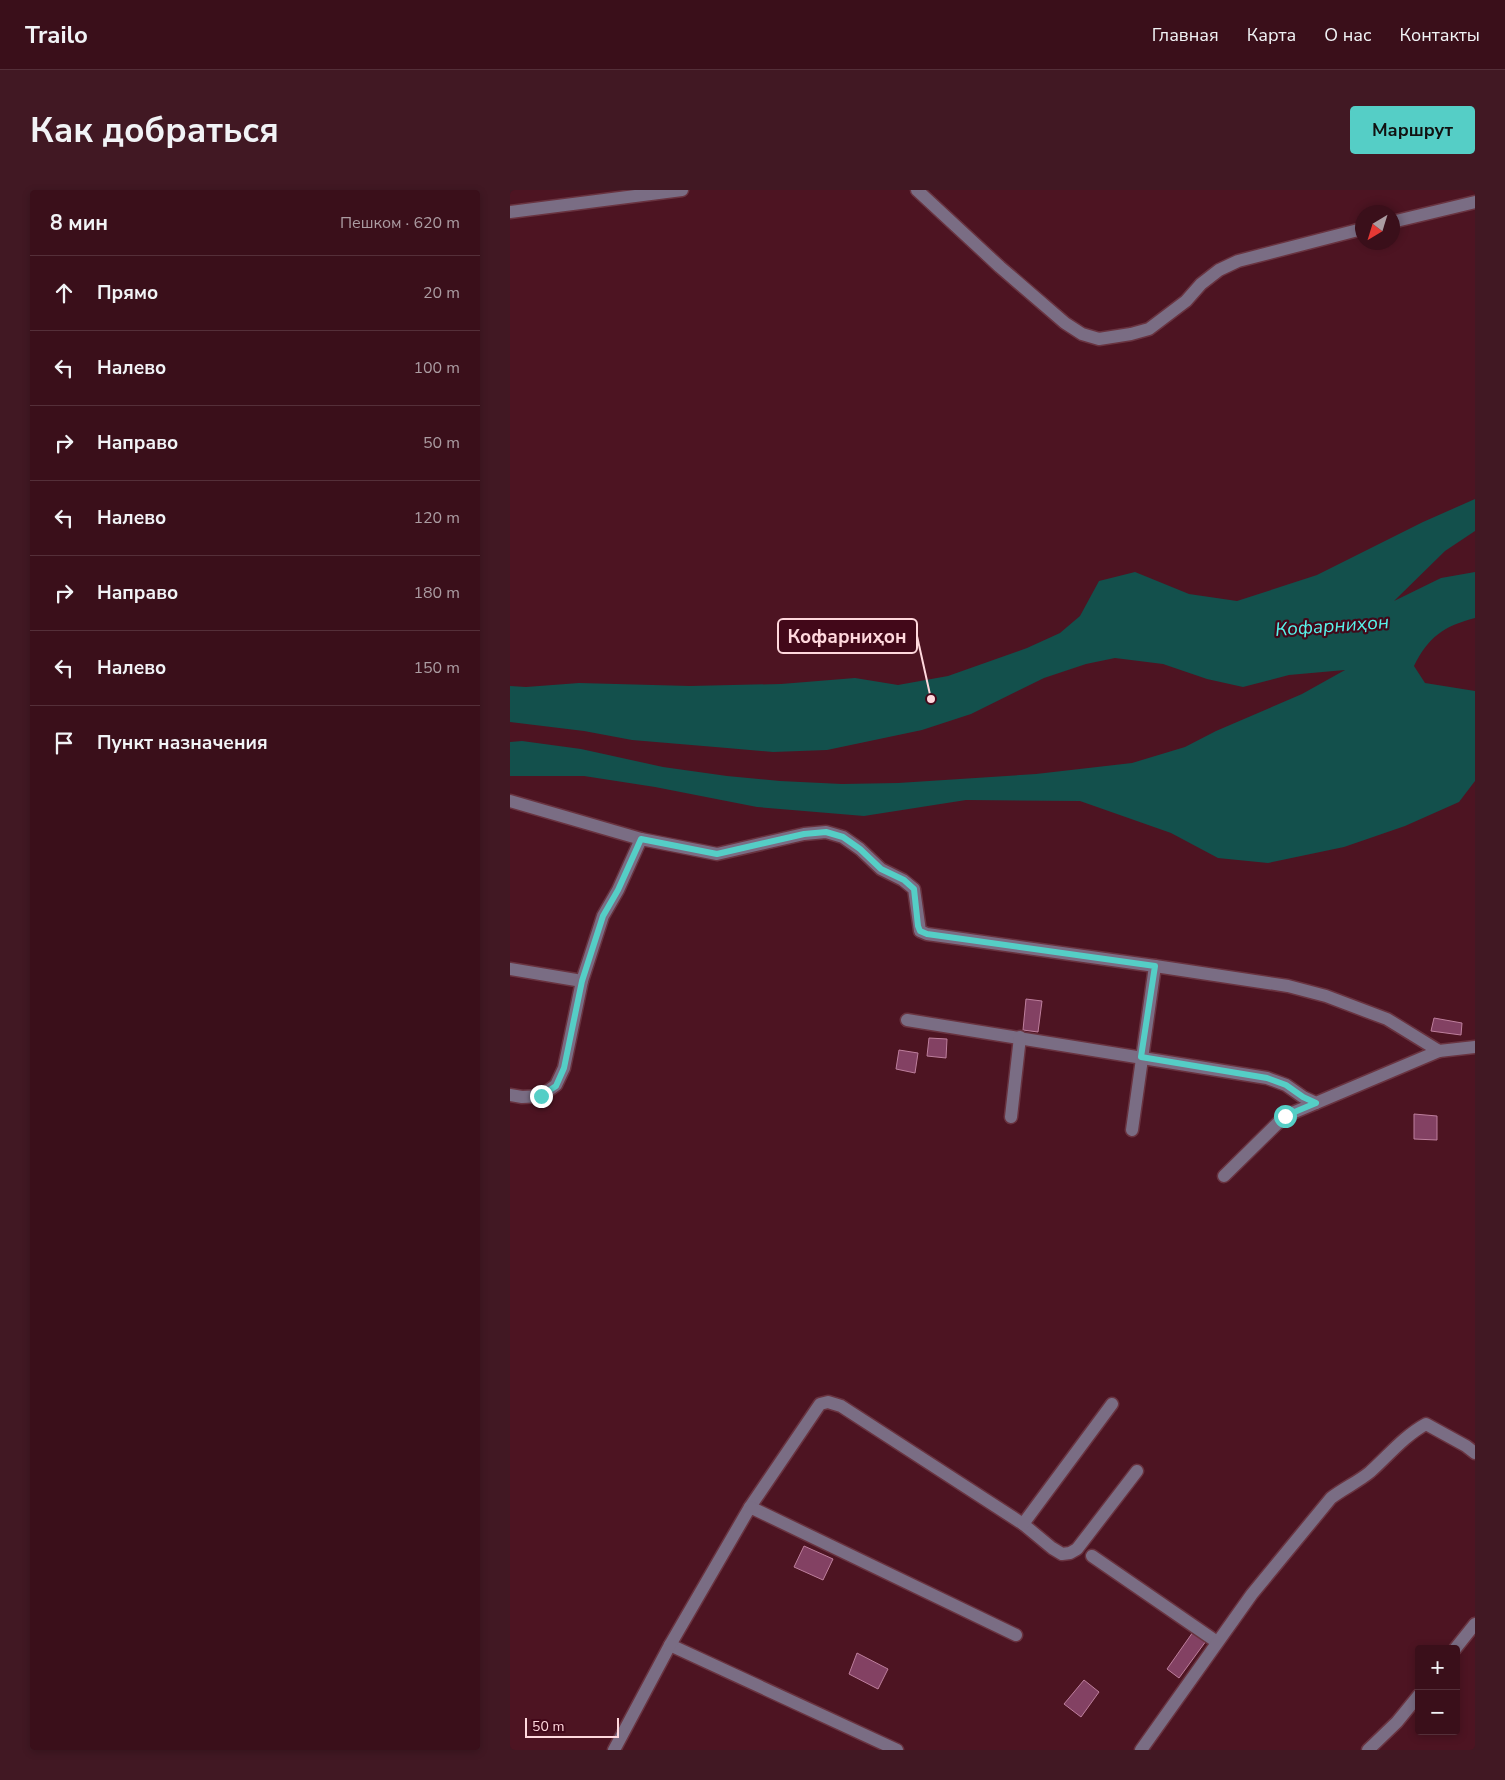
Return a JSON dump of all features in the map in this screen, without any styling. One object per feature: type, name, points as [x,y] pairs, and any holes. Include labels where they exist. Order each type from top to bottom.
[{"type":"street","points":[[510,212],[682,190]]},
{"type":"street","points":[[917,190],[1000,267],[1065,323],[1082,334],[1099,339],[1149,329],[1186,301],[1201,284],[1219,270],[1238,261],[1355,232]]},
{"type":"street","points":[[1400,220],[1475,202]]},
{"type":"street","points":[[510,801],[641,839],[717,854],[804,834],[826,832],[843,837],[860,849],[881,869],[904,880],[914,889],[918,926],[920,931],[927,934],[1288,986],[1326,996],[1387,1019],[1438,1051]]},
{"type":"street","points":[[510,1094],[522,1097],[541,1096],[556,1086],[564,1068],[582,981],[603,916],[618,890],[641,839]]},
{"type":"street","points":[[1132,1130],[1155,966]]},
{"type":"street","points":[[510,970],[582,981]]},
{"type":"street","points":[[907,1020],[1267,1078],[1286,1085],[1303,1097],[1316,1103]]},
{"type":"street","points":[[1011,1117],[1020,1037]]},
{"type":"street","points":[[1224,1176],[1285,1116],[1438,1051],[1475,1046]]},
{"type":"street","points":[[614,1750],[670,1645],[750,1507],[820,1404],[828,1402],[840,1406],[1023,1524],[1062,1554],[1070,1553],[1077,1549],[1137,1471]]},
{"type":"street","points":[[1023,1524],[1112,1404]]},
{"type":"street","points":[[1141,1750],[1257,1586],[1331,1498],[1369,1473],[1412,1431],[1426,1424],[1475,1453]]},
{"type":"street","points":[[750,1507],[1016,1636]]},
{"type":"street","points":[[1092,1556],[1217,1642]]},
{"type":"street","points":[[1458,1645],[1475,1624]]},
{"type":"street","points":[[670,1645],[897,1750]]},
{"type":"street","points":[[1368,1750],[1397,1722],[1415,1700]]},
{"type":"water","points":[[1475,499],[1475,531],[1445,551],[1394,601],[1441,578],[1475,572],[1475,618],[1454,625],[1438,634],[1425,647],[1414,666],[1425,683],[1475,691],[1475,781],[1459,802],[1405,826],[1344,847],[1268,863],[1218,858],[1171,833],[1080,801],[966,800],[864,816],[757,807],[655,787],[584,776],[510,776],[510,742],[522,741],[581,749],[663,767],[727,776],[842,784],[898,783],[1036,774],[1132,763],[1185,747],[1216,731],[1302,694],[1345,670],[1289,675],[1243,687],[1207,679],[1163,664],[1115,658],[1086,664],[1044,678],[971,714],[922,730],[827,750],[773,752],[632,740],[584,731],[510,722],[510,686],[526,687],[579,683],[690,686],[781,684],[855,678],[898,685],[948,676],[1027,648],[1060,633],[1080,616],[1099,581],[1135,572],[1189,594],[1237,601],[1317,575],[1423,522]]},
{"type":"building","points":[[1026,999],[1042,1001],[1038,1032],[1023,1030]]},
{"type":"building","points":[[1434,1018],[1462,1023],[1461,1035],[1431,1031]]},
{"type":"building","points":[[929,1038],[947,1039],[946,1058],[927,1056]]},
{"type":"building","points":[[899,1050],[918,1053],[915,1073],[896,1069]]},
{"type":"building","points":[[1414,1114],[1437,1116],[1437,1140],[1414,1139]]},
{"type":"building","points":[[804,1546],[833,1559],[823,1580],[794,1567]]},
{"type":"building","points":[[1193,1632],[1206,1641],[1179,1678],[1167,1669]]},
{"type":"building","points":[[857,1653],[888,1669],[878,1689],[849,1674]]},
{"type":"building","points":[[1084,1680],[1099,1692],[1081,1717],[1064,1704]]},
{"type":"place","name":"Кофарниҳон","points":[[931,699]]},
{"type":"route","points":[[541,1096],[556,1086],[564,1068],[582,981],[603,916],[618,890],[641,839],[717,854],[804,834],[826,832],[843,837],[860,849],[881,869],[904,880],[914,889],[918,926],[920,931],[927,934],[1155,966],[1141,1057],[1267,1078],[1286,1085],[1303,1097],[1316,1103],[1285,1116]]}]
